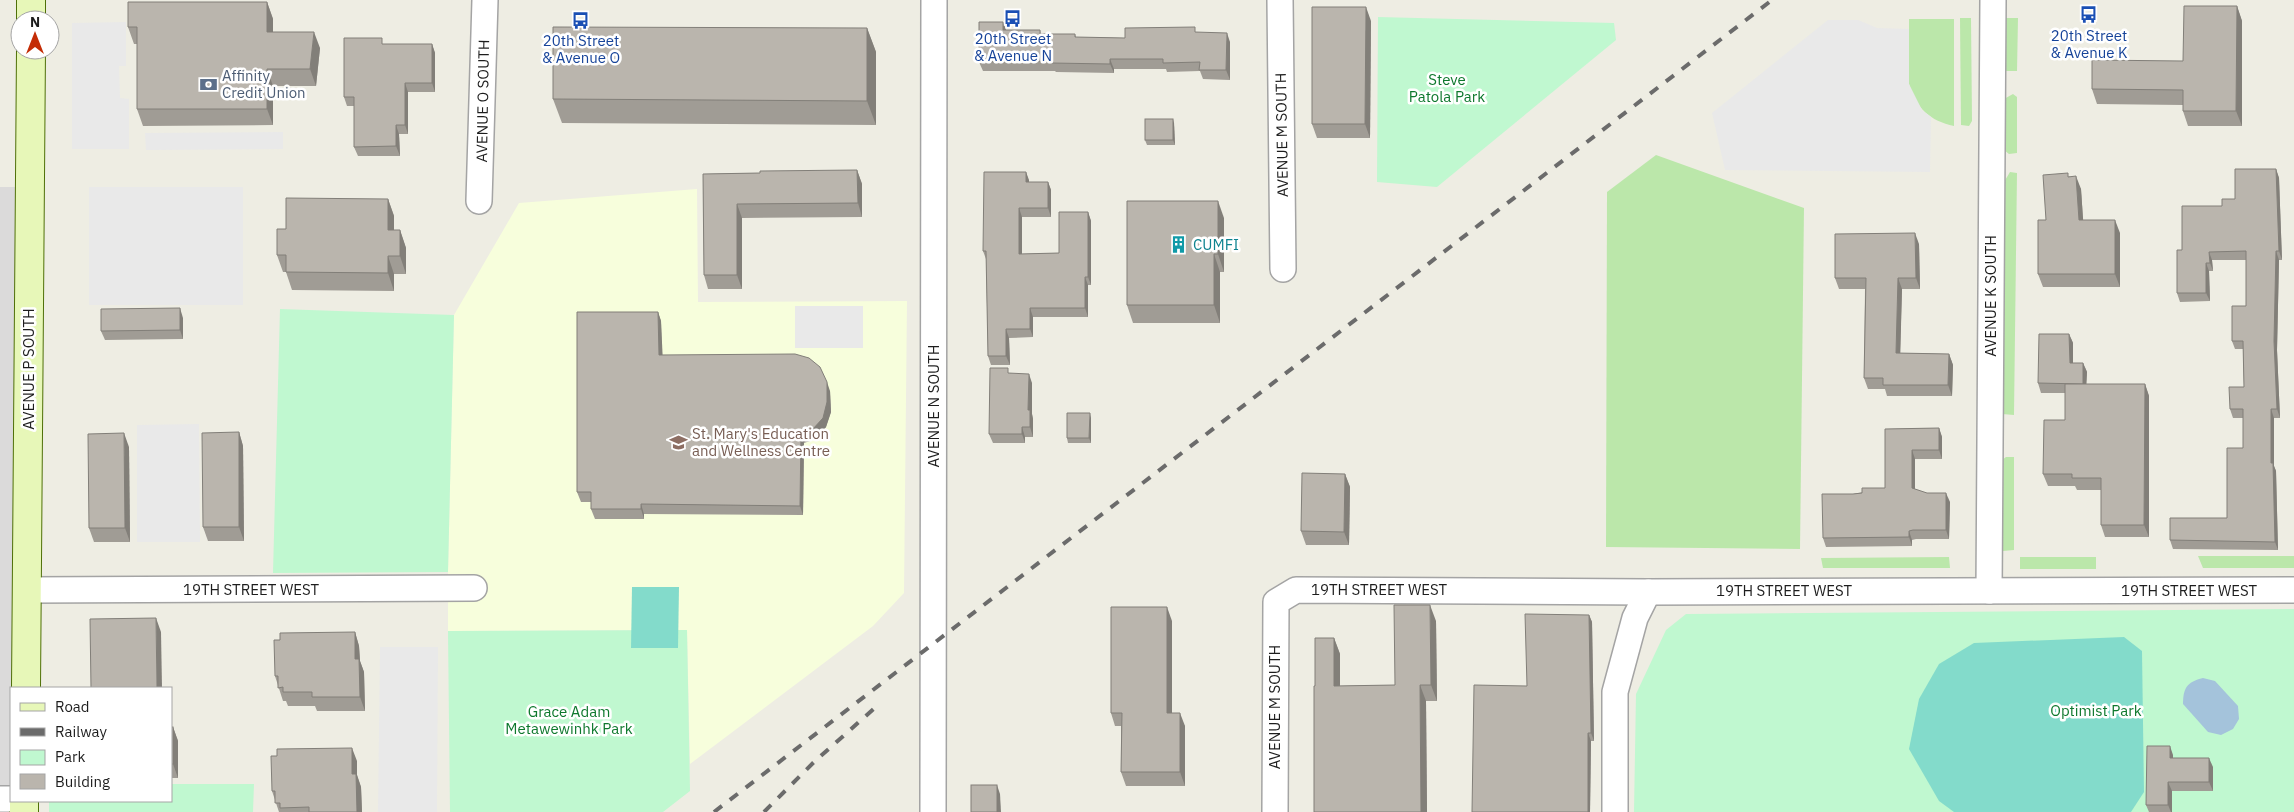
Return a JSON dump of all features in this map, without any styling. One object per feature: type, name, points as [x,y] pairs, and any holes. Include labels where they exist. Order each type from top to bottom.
[{"type":"main road","name":"AVENUE P SOUTH","points":[[26,687],[31,60]]},
{"type":"street","name":"AVENUE O SOUTH","points":[[479,201],[485,0]]},
{"type":"street","name":"AVENUE N SOUTH","points":[[933,812],[934,0]]},
{"type":"street","name":"AVENUE M SOUTH","points":[[1280,0],[1283,269]]},
{"type":"street","name":"AVENUE K SOUTH","points":[[1989,591],[1993,0]]},
{"type":"street","name":"19TH STREET WEST","points":[[28,590],[474,588]]},
{"type":"street","name":"19TH STREET WEST","points":[[1276,602],[1296,590],[1648,592],[2294,590]]},
{"type":"street","points":[[1615,812],[1615,692],[1635,618],[1648,592]]},
{"type":"street","name":"AVENUE M SOUTH","points":[[1275,812],[1276,602]]},
{"type":"shaded area","points":[[1828,20],[1858,20],[1877,28],[1909,29],[1909,84],[1922,110],[1931,117],[1930,172],[1725,170],[1712,113]]},
{"type":"shaded area","points":[[126,22],[126,66],[119,66],[120,98],[129,99],[129,149],[72,149],[72,23]]},
{"type":"shaded area","points":[[283,132],[283,149],[146,150],[145,133]]},
{"type":"shaded area","points":[[0,187],[15,187],[16,687],[10,687],[10,802],[17,812],[0,812]]},
{"type":"shaded area","points":[[89,187],[243,187],[243,305],[89,305]]},
{"type":"shaded area","name":"St. Mary's Education and Wellness Centre","points":[[697,189],[698,302],[907,301],[904,593],[873,626],[690,764],[687,630],[448,631],[448,572],[454,315],[519,203]]},
{"type":"shaded area","points":[[795,306],[863,306],[863,348],[795,348]]},
{"type":"shaded area","points":[[199,424],[200,542],[137,542],[137,425]]},
{"type":"shaded area","points":[[380,647],[438,647],[437,812],[378,812]]},
{"type":"shaded area","points":[[2203,678],[2215,681],[2238,706],[2239,719],[2233,729],[2221,735],[2208,732],[2183,704],[2187,686]]},
{"type":"green space","name":"Steve Patola Park","points":[[1378,17],[1614,23],[1616,40],[1437,187],[1377,182]]},
{"type":"green space","points":[[1960,18],[1971,18],[1972,121],[1969,126],[1961,125]]},
{"type":"green space","points":[[2005,18],[2018,18],[2017,71],[2005,71]]},
{"type":"green space","points":[[1909,19],[1954,19],[1954,126],[1931,117],[1920,107],[1912,92],[1909,84]]},
{"type":"green space","points":[[2013,94],[2017,97],[2017,153],[2009,154],[2004,150],[2004,99]]},
{"type":"green space","points":[[1656,155],[1804,208],[1800,549],[1606,547],[1607,192]]},
{"type":"green space","points":[[2010,172],[2017,173],[2014,415],[2002,414],[2004,182]]},
{"type":"green space","points":[[280,309],[454,315],[448,572],[273,573]]},
{"type":"green space","points":[[2006,457],[2014,457],[2014,550],[2003,551],[2002,460]]},
{"type":"green space","points":[[2198,556],[2294,556],[2294,568],[2203,568]]},
{"type":"green space","points":[[1949,557],[1950,568],[1823,568],[1821,558]]},
{"type":"green space","points":[[2020,557],[2096,557],[2096,569],[2020,569]]},
{"type":"green space","points":[[632,587],[679,587],[678,648],[631,648]]},
{"type":"green space","name":"Optimist Park","points":[[2294,609],[2294,812],[1634,812],[1636,694],[1666,630],[1686,614]]},
{"type":"green space","name":"Grace Adam Metawewinhk Park","points":[[687,630],[690,791],[663,812],[450,812],[448,631]]},
{"type":"green space","points":[[2124,637],[2142,651],[2144,792],[2131,812],[1954,812],[1939,801],[1909,749],[1919,699],[1939,664],[1974,643]]},
{"type":"green space","points":[[172,784],[254,784],[253,812],[49,812],[49,802],[172,802]]},
{"type":"building","name":"Affinity Credit Union","points":[[128,2],[267,2],[267,32],[314,32],[310,69],[267,69],[267,109],[137,109],[137,27],[128,27]]},
{"type":"building","points":[[2184,6],[2237,6],[2236,111],[2183,111],[2183,90],[2092,89],[2092,60],[2183,61]]},
{"type":"building","points":[[1312,7],[1366,7],[1365,124],[1312,124]]},
{"type":"building","points":[[979,22],[1003,22],[1003,30],[1040,30],[1040,34],[1075,34],[1075,37],[1125,38],[1125,28],[1195,27],[1195,32],[1227,33],[1226,70],[1199,70],[1200,62],[1163,63],[1163,59],[1110,59],[1110,64],[1052,63],[1052,61],[979,62]]},
{"type":"building","points":[[553,27],[867,28],[867,101],[553,99]]},
{"type":"building","points":[[344,38],[382,38],[382,44],[432,44],[432,83],[405,83],[405,125],[396,125],[396,146],[354,147],[354,97],[344,97]]},
{"type":"building","points":[[1145,119],[1173,119],[1173,140],[1145,140]]},
{"type":"building","points":[[2235,169],[2276,169],[2279,251],[2276,251],[2274,341],[2277,409],[2271,409],[2271,463],[2273,463],[2275,542],[2170,540],[2170,518],[2227,518],[2227,448],[2243,448],[2243,409],[2230,409],[2229,387],[2244,387],[2243,341],[2232,341],[2232,306],[2246,306],[2246,251],[2209,252],[2210,263],[2206,263],[2206,293],[2177,293],[2177,250],[2182,250],[2182,206],[2222,206],[2222,199],[2235,199]]},
{"type":"building","points":[[857,170],[858,203],[737,204],[737,275],[704,275],[703,174],[760,173],[760,171]]},
{"type":"building","points":[[984,172],[1026,172],[1026,182],[1048,182],[1048,208],[1019,208],[1019,254],[1059,253],[1059,212],[1088,212],[1088,277],[1085,277],[1085,308],[1030,308],[1030,329],[1006,329],[1006,356],[988,356],[986,251],[983,251]]},
{"type":"building","points":[[2068,173],[2068,177],[2076,176],[2079,220],[2115,220],[2115,274],[2038,274],[2038,220],[2046,220],[2043,175]]},
{"type":"building","points":[[286,198],[388,199],[388,230],[400,230],[400,256],[388,256],[388,273],[286,272],[286,255],[277,255],[277,229],[286,229]]},
{"type":"building","name":"CUMFI","points":[[1127,201],[1218,201],[1218,254],[1214,254],[1214,305],[1127,305]]},
{"type":"building","points":[[1915,233],[1916,278],[1898,278],[1896,353],[1949,354],[1948,385],[1883,385],[1883,378],[1864,378],[1866,278],[1835,278],[1835,234]]},
{"type":"building","points":[[180,308],[180,330],[101,331],[101,309]]},
{"type":"building","points":[[577,312],[658,312],[659,355],[795,354],[809,358],[820,367],[827,382],[827,402],[823,418],[812,430],[801,434],[800,506],[641,504],[641,509],[591,509],[591,492],[577,492]]},
{"type":"building","points":[[2039,334],[2069,334],[2070,363],[2083,363],[2083,384],[2038,383]]},
{"type":"building","points":[[990,368],[1008,368],[1008,373],[1029,374],[1028,410],[1030,410],[1030,427],[1022,427],[1022,434],[989,434]]},
{"type":"building","points":[[2065,384],[2145,384],[2144,525],[2101,525],[2101,478],[2072,478],[2072,474],[2043,474],[2044,420],[2065,420]]},
{"type":"building","points":[[1067,413],[1090,413],[1089,438],[1067,438]]},
{"type":"building","points":[[1939,428],[1939,450],[1912,450],[1912,488],[1927,493],[1946,493],[1946,530],[1913,530],[1909,531],[1909,537],[1823,538],[1822,494],[1853,494],[1862,493],[1862,488],[1885,488],[1885,429]]},
{"type":"building","points":[[239,432],[239,527],[203,527],[202,433]]},
{"type":"building","points":[[124,433],[125,528],[89,528],[88,434]]},
{"type":"building","points":[[1302,473],[1345,474],[1344,532],[1301,531]]},
{"type":"building","points":[[1394,605],[1430,605],[1431,685],[1420,685],[1421,812],[1314,812],[1315,638],[1334,638],[1334,686],[1395,685]]},
{"type":"building","points":[[1111,607],[1167,607],[1167,713],[1180,713],[1180,772],[1121,772],[1122,713],[1111,713]]},
{"type":"building","points":[[1525,614],[1589,615],[1591,733],[1588,733],[1588,812],[1472,812],[1474,685],[1527,686]]},
{"type":"building","points":[[156,618],[157,687],[91,687],[90,619]]},
{"type":"building","points":[[355,632],[355,659],[359,659],[360,697],[312,697],[312,692],[283,692],[283,687],[278,688],[278,676],[275,676],[274,640],[280,640],[280,633]]},
{"type":"building","points":[[172,727],[173,727],[172,764]]},
{"type":"building","points":[[2147,746],[2170,746],[2170,758],[2209,758],[2209,782],[2168,782],[2168,805],[2146,805]]},
{"type":"building","points":[[352,748],[352,774],[356,774],[357,812],[309,812],[309,807],[280,808],[280,803],[275,803],[275,791],[272,791],[271,756],[277,756],[277,749]]},
{"type":"building","points":[[971,785],[997,785],[997,812],[971,812]]},
{"type":"railway","points":[[714,812],[1772,0]]},
{"type":"railway","points":[[764,812],[814,762],[877,706]]},
{"type":"place","name":"20th Street & Avenue K","points":[[2089,15]]},
{"type":"place","name":"20th Street & Avenue N","points":[[1013,18]]},
{"type":"place","name":"20th Street & Avenue O","points":[[581,20]]},
{"type":"place","name":"Affinity Credit Union","points":[[208,85]]},
{"type":"place","name":"CUMFI","points":[[1179,245]]},
{"type":"place","name":"St. Mary's Education and Wellness Centre","points":[[678,443]]}]
